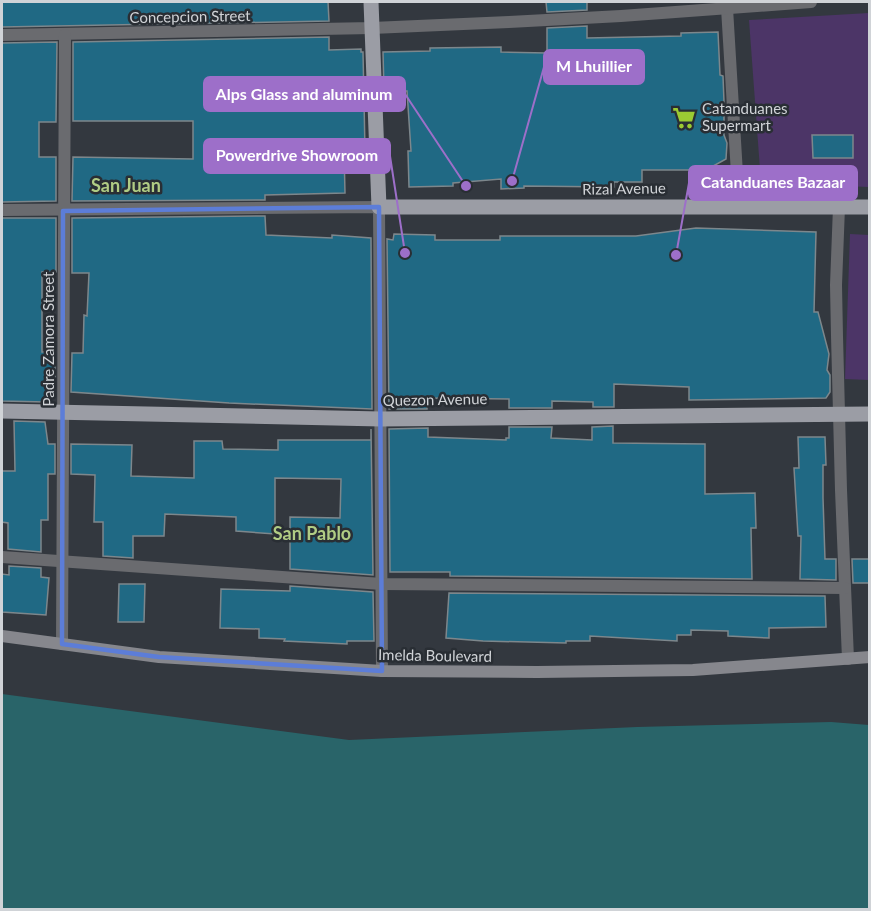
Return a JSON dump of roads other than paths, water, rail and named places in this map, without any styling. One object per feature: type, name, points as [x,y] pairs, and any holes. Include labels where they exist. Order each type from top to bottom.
[{"type":"main road","points":[[371,2],[379,207]]},
{"type":"main road","name":"Rizal Avenue","points":[[379,207],[870,207]]},
{"type":"main road","name":"Quezon Avenue","points":[[2,411],[381,418],[870,414]]},
{"type":"main road","name":"Imelda Boulevard","points":[[2,636],[159,657],[382,671],[693,670],[870,657]]},
{"type":"street","name":"Concepcion Street","points":[[2,35],[372,28],[568,20],[811,2]]},
{"type":"street","points":[[727,8],[739,207]]},
{"type":"street","name":"Padre Zamora Street","points":[[62,644],[65,413],[63,211],[65,35]]},
{"type":"street","points":[[2,210],[379,207],[382,671]]},
{"type":"street","points":[[839,207],[836,285],[848,659]]},
{"type":"street","points":[[2,557],[382,584],[845,588]]},
{"type":"water","points":[[2,694],[349,740],[637,727],[831,722],[869,725],[869,909],[2,909]]},
{"type":"place","name":"Catanduanes Supermart","points":[[684,118]]},
{"type":"place","name":"M Lhuillier","points":[[512,181]]},
{"type":"place","name":"Alps Glass and aluminum","points":[[466,186]]},
{"type":"place","name":"Powerdrive Showroom","points":[[405,253]]},
{"type":"place","name":"Catanduanes Bazaar","points":[[676,255]]},
{"type":"district","name":"San Juan","points":[[126,186]]},
{"type":"district","name":"San Pablo","points":[[312,534]]}]
